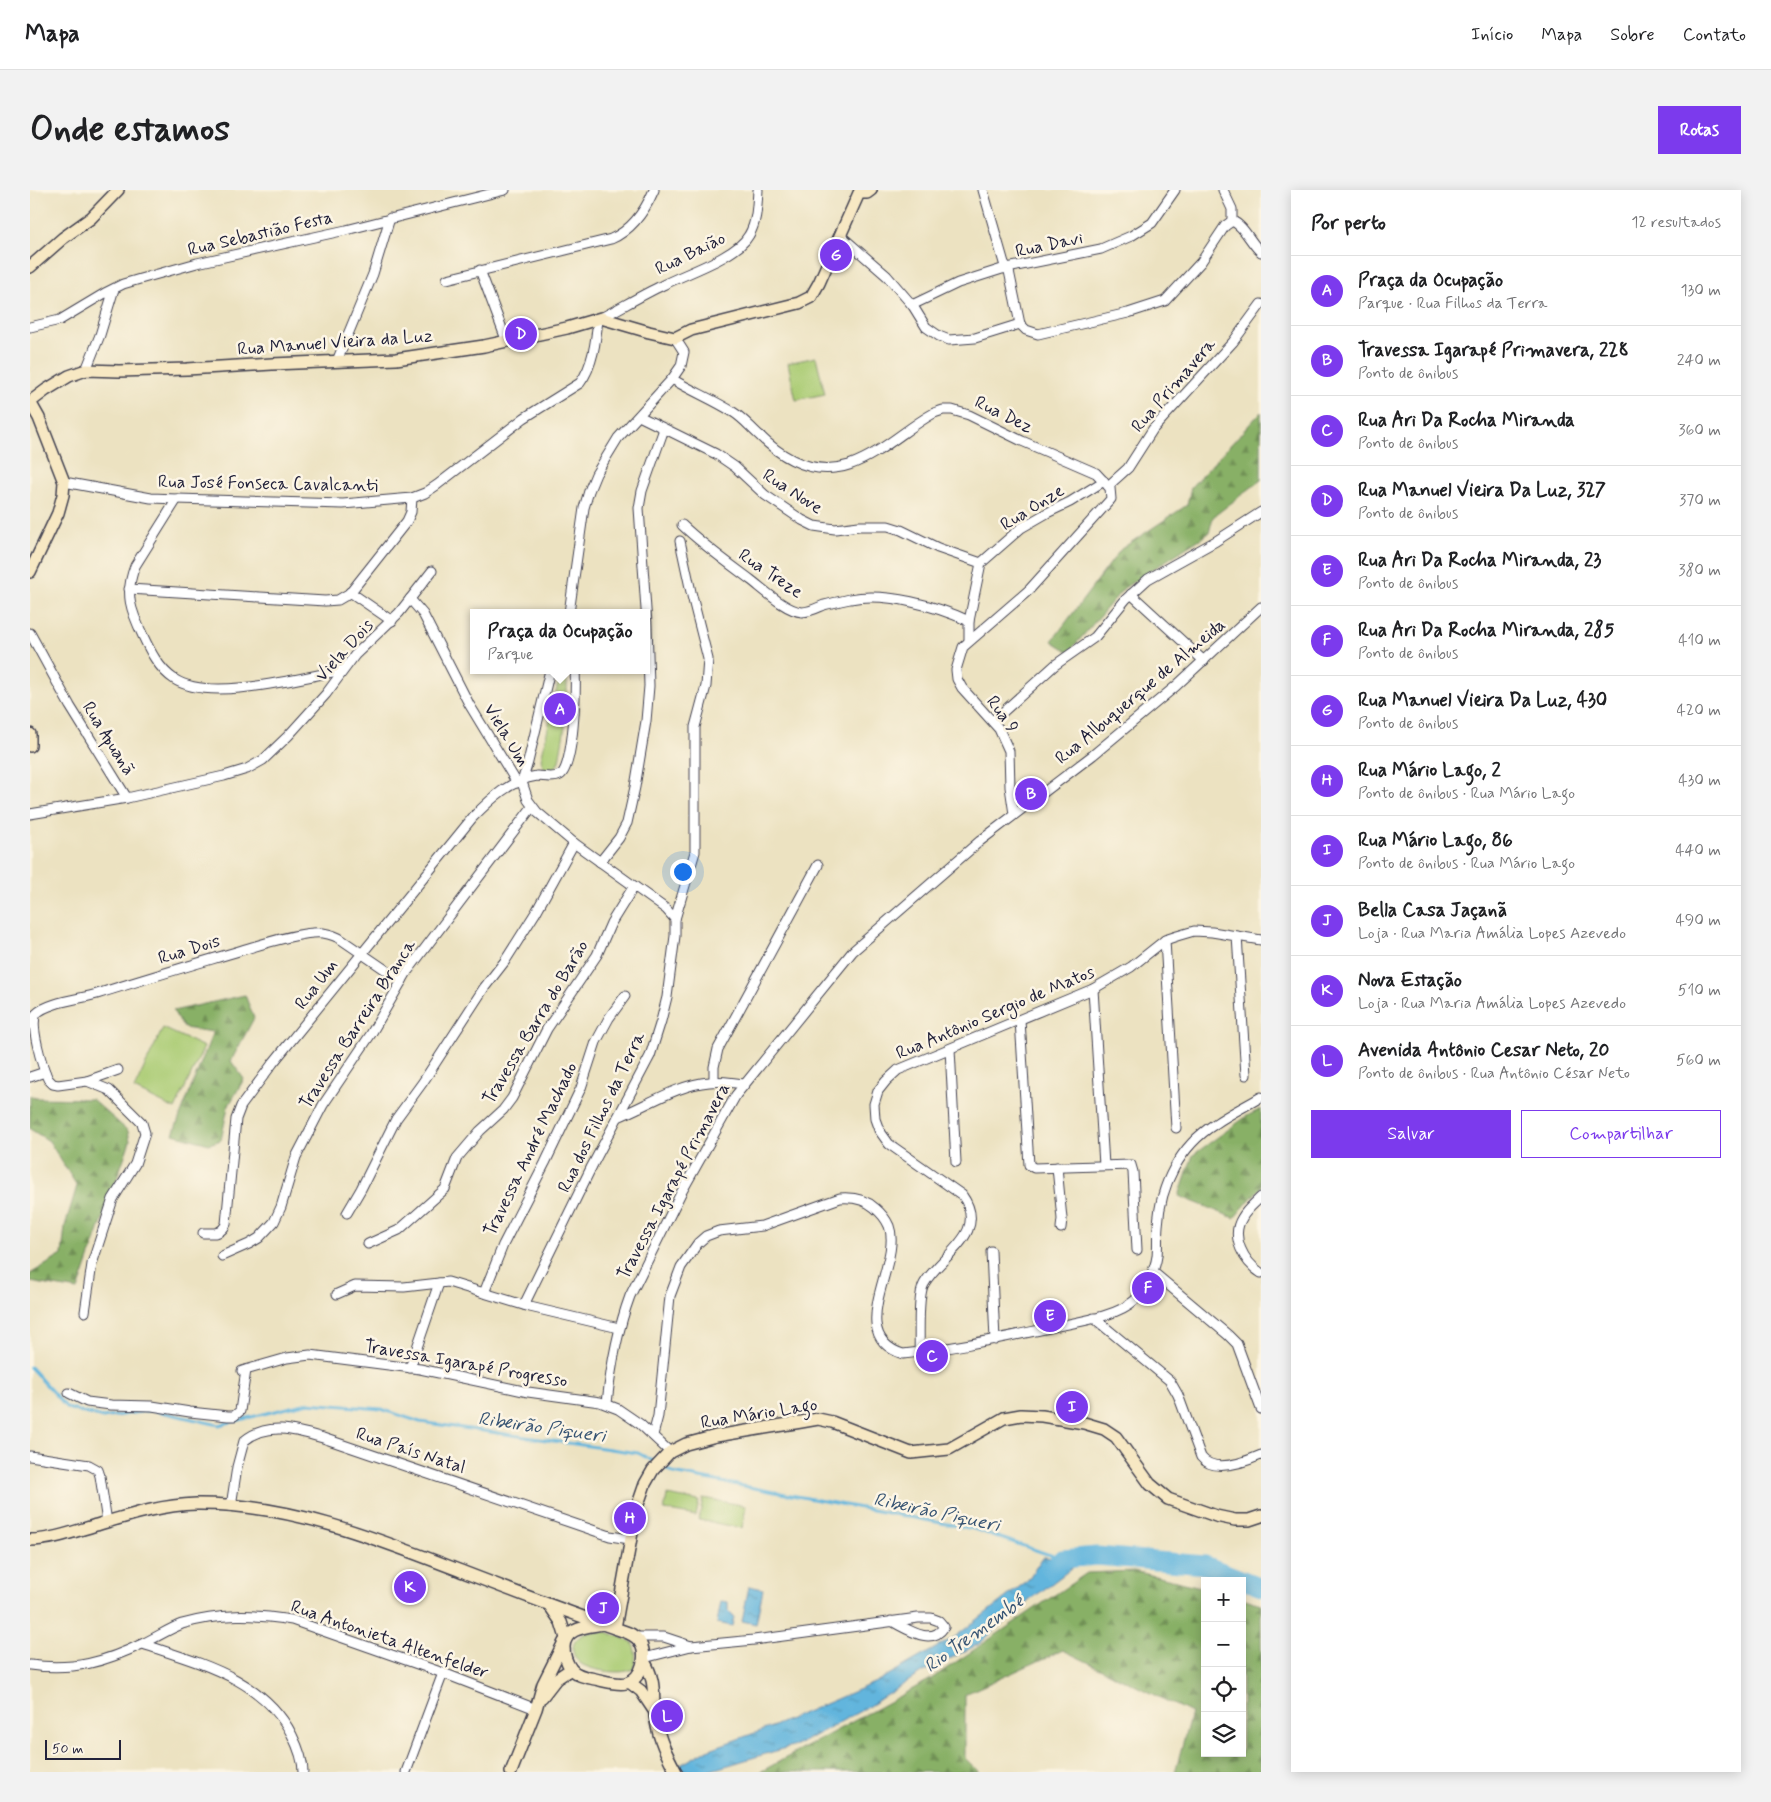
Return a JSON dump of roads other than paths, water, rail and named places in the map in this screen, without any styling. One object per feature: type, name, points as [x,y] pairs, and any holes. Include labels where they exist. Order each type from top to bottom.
[{"type":"street","points":[[30,267],[63,238],[91,218],[118,190]]},
{"type":"street","name":"Rua Sebastião Festa","points":[[30,327],[60,320],[123,284],[197,263],[300,241],[506,190]]},
{"type":"street","points":[[447,279],[598,243],[618,236],[626,232],[632,225],[654,190]]},
{"type":"street","name":"Rua Baião","points":[[600,318],[664,284],[724,256],[742,244],[749,236],[752,228],[758,190]]},
{"type":"street","points":[[600,318],[675,338],[698,328],[785,307],[806,300],[815,292],[858,191],[867,193],[871,190]]},
{"type":"street","points":[[983,190],[1004,264],[1007,268],[1020,324],[1034,334],[1137,311],[1165,301],[1201,262],[1225,226],[1232,221]]},
{"type":"street","name":"Rua Davi","points":[[912,305],[958,283],[1007,268],[1101,249],[1131,236],[1144,229],[1157,218],[1175,190]]},
{"type":"street","points":[[1223,190],[1232,209],[1232,221]]},
{"type":"street","points":[[337,361],[372,274],[390,218]]},
{"type":"street","points":[[1232,221],[1237,222],[1252,244],[1261,252]]},
{"type":"street","points":[[840,235],[887,276],[912,305],[930,331],[949,340],[975,338],[1020,324]]},
{"type":"street","points":[[480,270],[507,342]]},
{"type":"street","points":[[86,370],[114,289]]},
{"type":"street","name":"Rua Primavera","points":[[1106,483],[1128,468],[1153,429],[1233,342],[1261,304]]},
{"type":"street","name":"Rua Manuel Vieira da Luz","points":[[30,402],[68,376],[86,370],[187,369],[396,359],[507,342],[600,318]]},
{"type":"street","name":"Rua José Fonseca Cavalcanti","points":[[64,482],[151,498],[344,504],[412,498],[425,493],[437,485],[524,418],[580,383],[586,376],[591,362],[600,318]]},
{"type":"street","points":[[570,609],[588,491],[618,438],[672,379],[680,366],[684,352],[675,338]]},
{"type":"street","name":"Rua Dez","points":[[672,379],[734,413],[776,450],[792,460],[811,467],[826,469],[850,464],[869,456],[934,413],[952,410],[976,418],[1022,442],[1096,473],[1106,483]]},
{"type":"street","points":[[30,402],[42,426],[64,482],[58,513],[30,572]]},
{"type":"street","name":"Rua Nove","points":[[639,416],[716,454],[735,467],[765,496],[814,526],[835,530],[859,526],[888,526],[901,530],[938,548],[981,563]]},
{"type":"street","points":[[646,609],[639,508],[642,491],[664,429]]},
{"type":"street","points":[[969,641],[1029,590],[1099,514],[1111,499],[1106,483]]},
{"type":"street","name":"Rua Onze","points":[[981,563],[1022,528],[1106,483]]},
{"type":"street","points":[[129,589],[325,601],[338,600],[350,592],[407,521],[411,512],[412,498]]},
{"type":"street","points":[[177,499],[135,566],[129,589],[129,599],[135,619],[155,659],[168,674],[184,684],[223,689],[245,688],[344,670]]},
{"type":"street","points":[[993,721],[1055,665],[1095,637],[1131,594],[1148,579],[1261,512]]},
{"type":"street","name":"Rua Treze","points":[[682,525],[722,560],[769,594],[796,610],[807,611],[837,602],[867,597],[922,604],[969,621]]},
{"type":"street","name":"Rua dos Filhos da Terra","points":[[524,1305],[592,1166],[650,1056],[667,997],[675,919],[695,852],[695,727],[706,686],[708,659],[680,541]]},
{"type":"street","points":[[969,641],[969,621],[981,563]]},
{"type":"street","name":"Viela Dois","points":[[277,747],[326,694],[361,649],[392,621],[432,571]]},
{"type":"street","points":[[350,592],[392,621]]},
{"type":"street","points":[[1131,594],[1204,661]]},
{"type":"street","name":"Viela Um","points":[[410,599],[423,614],[469,704],[519,782]]},
{"type":"street","name":"Rua Albuquerque de Almeida","points":[[1014,814],[1124,729],[1204,661],[1261,608]]},
{"type":"street","name":"Rua Apuanã","points":[[30,633],[70,706],[127,798],[211,780],[236,772],[259,763],[277,747]]},
{"type":"street","name":"Rua 9","points":[[969,641],[963,647],[959,657],[956,670],[957,680],[999,729],[1010,756],[1010,787],[1014,814]]},
{"type":"street","points":[[549,674],[539,720],[519,782],[532,807],[600,862],[666,909],[675,919]]},
{"type":"street","name":"Rua Um","points":[[203,1233],[219,1232],[224,1229],[226,1224],[236,1119],[241,1106],[268,1069],[473,817],[497,793],[519,782],[536,777],[557,776],[564,771],[570,750],[573,726],[575,674]]},
{"type":"street","points":[[600,862],[619,838],[626,823],[635,786],[646,721],[648,674]]},
{"type":"street","points":[[30,734],[30,746]]},
{"type":"street","points":[[30,814],[127,798]]},
{"type":"street","name":"Travessa Barreira Branca","points":[[222,1256],[259,1238],[274,1222],[281,1207],[296,1157],[323,1105],[365,1042],[402,981],[453,910],[532,807]]},
{"type":"street","name":"Travessa Igarapé Primavera","points":[[607,1404],[619,1328],[630,1296],[670,1215],[744,1084],[853,951],[1014,814]]},
{"type":"street","points":[[347,1213],[396,1118],[423,1082],[484,988],[512,950],[536,912],[574,842]]},
{"type":"street","points":[[714,1081],[714,1067],[718,1049],[818,866]]},
{"type":"street","name":"Travessa Barra do Barão","points":[[368,1244],[399,1230],[445,1189],[457,1158],[512,1098],[547,1029],[597,955],[611,924],[634,886]]},
{"type":"street","name":"Rua Antônio Sergio de Matos","points":[[919,1352],[920,1300],[924,1284],[961,1241],[971,1224],[971,1214],[968,1204],[962,1195],[889,1144],[879,1130],[875,1118],[874,1104],[878,1091],[886,1080],[898,1070],[1094,989],[1131,967],[1165,940],[1194,931],[1261,940]]},
{"type":"street","name":"Rua Dois","points":[[45,1072],[32,1025],[35,1016],[48,1007],[297,936],[314,933],[332,935],[362,952],[402,981]]},
{"type":"street","points":[[1237,936],[1246,1076]]},
{"type":"street","points":[[1165,940],[1176,1128]]},
{"type":"street","points":[[1094,989],[1104,1165]]},
{"type":"street","name":"Travessa André Machado","points":[[484,1293],[502,1245],[545,1164],[578,1094],[596,1042],[609,1018],[625,996]]},
{"type":"street","points":[[1020,1020],[1029,1165],[1034,1168],[1104,1165],[1129,1165],[1132,1167],[1137,1250]]},
{"type":"street","points":[[950,1050],[956,1162]]},
{"type":"street","points":[[30,1077],[45,1072],[48,1080],[58,1085],[87,1081],[118,1070]]},
{"type":"street","points":[[85,1312],[92,1264],[113,1200],[135,1164],[145,1133],[142,1123],[109,1090],[87,1081]]},
{"type":"street","points":[[618,1117],[680,1089],[697,1084],[714,1081],[744,1084]]},
{"type":"street","points":[[654,1435],[658,1416],[670,1296],[681,1267],[698,1243],[706,1236],[719,1231],[762,1226],[840,1198],[850,1197],[870,1203],[882,1214],[890,1227],[891,1236],[876,1312],[879,1332],[885,1344],[894,1351],[903,1354],[995,1340],[1094,1318],[1123,1308],[1143,1290],[1157,1257],[1160,1208],[1172,1169],[1192,1143],[1208,1128],[1261,1097]]},
{"type":"street","points":[[1057,1168],[1062,1219],[1061,1228]]},
{"type":"street","points":[[1261,1197],[1242,1218],[1238,1228],[1238,1240],[1246,1260],[1261,1273]]},
{"type":"street","points":[[991,1251],[995,1340]]},
{"type":"street","points":[[1152,1272],[1237,1344],[1261,1409]]},
{"type":"street","points":[[337,1294],[355,1286],[404,1287],[448,1282],[524,1305],[619,1328]]},
{"type":"street","points":[[410,1368],[438,1283]]},
{"type":"street","points":[[1094,1318],[1170,1381],[1178,1395],[1201,1457],[1205,1462],[1216,1466],[1232,1464],[1261,1455]]},
{"type":"street","name":"Travessa Igarapé Progresso","points":[[69,1393],[87,1402],[111,1405],[152,1406],[234,1416],[240,1411],[244,1370],[286,1358],[310,1355],[410,1368],[528,1392],[607,1404],[618,1409],[654,1435],[668,1454]]},
{"type":"street","name":"Rua Mário Lago","points":[[615,1628],[630,1539],[641,1494],[650,1473],[668,1454],[686,1444],[709,1438],[818,1419],[832,1422],[911,1453],[949,1449],[1004,1418],[1021,1415],[1042,1416],[1104,1429],[1116,1437],[1150,1484],[1168,1499],[1216,1516],[1235,1520],[1249,1520],[1261,1516]]},
{"type":"street","name":"Rua País Natal","points":[[231,1506],[237,1467],[244,1441],[272,1428],[323,1438],[610,1536],[630,1539]]},
{"type":"street","points":[[30,1456],[89,1465],[98,1470],[107,1522]]},
{"type":"street","points":[[30,1540],[52,1537],[170,1505],[231,1506],[281,1514],[329,1525],[428,1558],[550,1606],[636,1637],[664,1637],[691,1646]]},
{"type":"street","points":[[550,1606],[561,1622],[565,1640],[565,1657],[571,1669],[582,1676],[619,1684],[629,1682],[640,1671],[644,1659]]},
{"type":"street","name":"Rua Antonieta Altenfelder","points":[[30,1665],[67,1667],[93,1664],[117,1656],[180,1625],[224,1615],[245,1614],[292,1620],[537,1706]]},
{"type":"street","points":[[644,1659],[691,1646],[754,1640],[891,1621],[918,1618],[931,1618],[939,1621],[944,1627],[939,1632],[928,1637],[921,1636],[891,1621]]},
{"type":"street","points":[[510,1772],[537,1706],[543,1684],[565,1640],[569,1634],[578,1629],[603,1624]]},
{"type":"street","points":[[636,1637],[642,1647],[644,1659],[652,1678],[654,1709],[662,1746],[676,1772]]},
{"type":"street","points":[[143,1644],[224,1673],[254,1689],[270,1703],[288,1726],[298,1746],[303,1772]]},
{"type":"street","points":[[537,1706],[556,1679],[571,1669]]},
{"type":"street","points":[[406,1772],[443,1673]]},
{"type":"street","points":[[629,1682],[641,1691],[654,1709]]},
{"type":"water","points":[[1043,1557],[1080,1562],[1022,1606],[979,1644],[918,1675],[866,1708],[799,1744],[705,1772],[668,1772],[707,1750],[769,1728],[876,1682],[955,1637],[1027,1581]]},
{"type":"water","points":[[749,1586],[763,1589],[756,1624],[742,1621]]},
{"type":"water","points":[[721,1601],[728,1602],[728,1611],[734,1617],[732,1626],[717,1623]]},
{"type":"waterway","name":"Ribeirão Piqueri","points":[[30,1367],[67,1408],[103,1418],[152,1410],[219,1425],[308,1403],[381,1409],[420,1422],[638,1453],[655,1462]]},
{"type":"waterway","name":"Ribeirão Piqueri","points":[[661,1465],[673,1473],[974,1529],[1062,1559]]},
{"type":"waterway","name":"Rio Tremembé","points":[[1044,1577],[1062,1559],[1097,1556],[1205,1565],[1261,1587]]},
{"type":"place","name":"Rua Manuel Vieira Da Luz, 430","points":[[836,255]]},
{"type":"place","name":"Rua Manuel Vieira Da Luz, 327","points":[[521,334]]},
{"type":"place","name":"Praça da Ocupação","points":[[560,709]]},
{"type":"place","name":"Travessa Igarapé Primavera, 228","points":[[1031,794]]},
{"type":"place","name":"Rua Ari Da Rocha Miranda, 285","points":[[1148,1288]]},
{"type":"place","name":"Rua Ari Da Rocha Miranda, 23","points":[[1050,1316]]},
{"type":"place","name":"Rua Ari Da Rocha Miranda","points":[[932,1356]]},
{"type":"place","name":"Rua Mário Lago, 86","points":[[1072,1407]]},
{"type":"place","name":"Rua Mário Lago, 2","points":[[630,1518]]},
{"type":"place","name":"Nova Estação","points":[[410,1587]]},
{"type":"place","name":"Bella Casa Jaçanã","points":[[603,1608]]},
{"type":"place","name":"Avenida Antônio Cesar Neto, 20","points":[[667,1716]]}]
